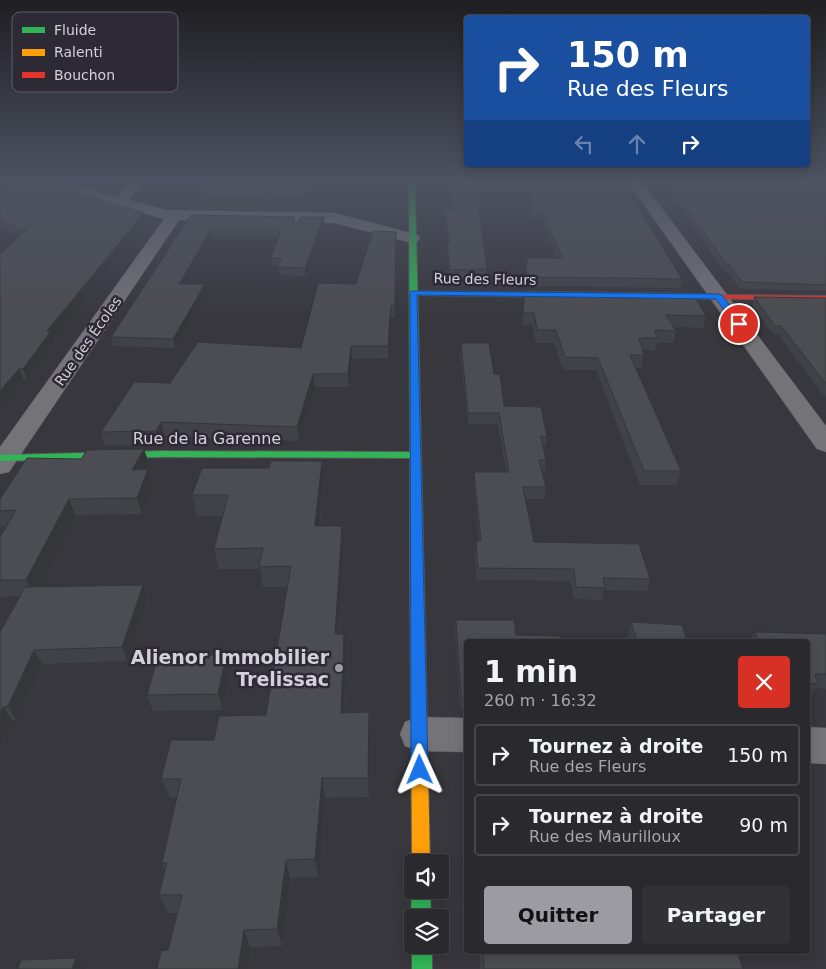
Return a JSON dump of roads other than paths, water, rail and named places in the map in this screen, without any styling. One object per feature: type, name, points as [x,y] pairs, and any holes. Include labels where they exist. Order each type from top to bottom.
[{"type":"main road","points":[[412,227],[421,854]]},
{"type":"main road","name":"Rue des Fleurs","points":[[413,293],[571,295]]},
{"type":"main road","points":[[650,296],[826,298]]},
{"type":"main road","name":"Rue de la Garenne","points":[[2,461],[162,454],[415,455]]},
{"type":"main road","points":[[422,954],[422,969]]},
{"type":"street","name":"Rue des Écoles","points":[[2,461],[166,227]]},
{"type":"street","points":[[370,227],[412,238]]},
{"type":"street","points":[[669,227],[826,444]]},
{"type":"street","points":[[419,734],[464,735]]},
{"type":"street","points":[[810,745],[826,746]]},
{"type":"place","name":"Alienor Immobilier Trelissac","points":[[339,668]]}]
